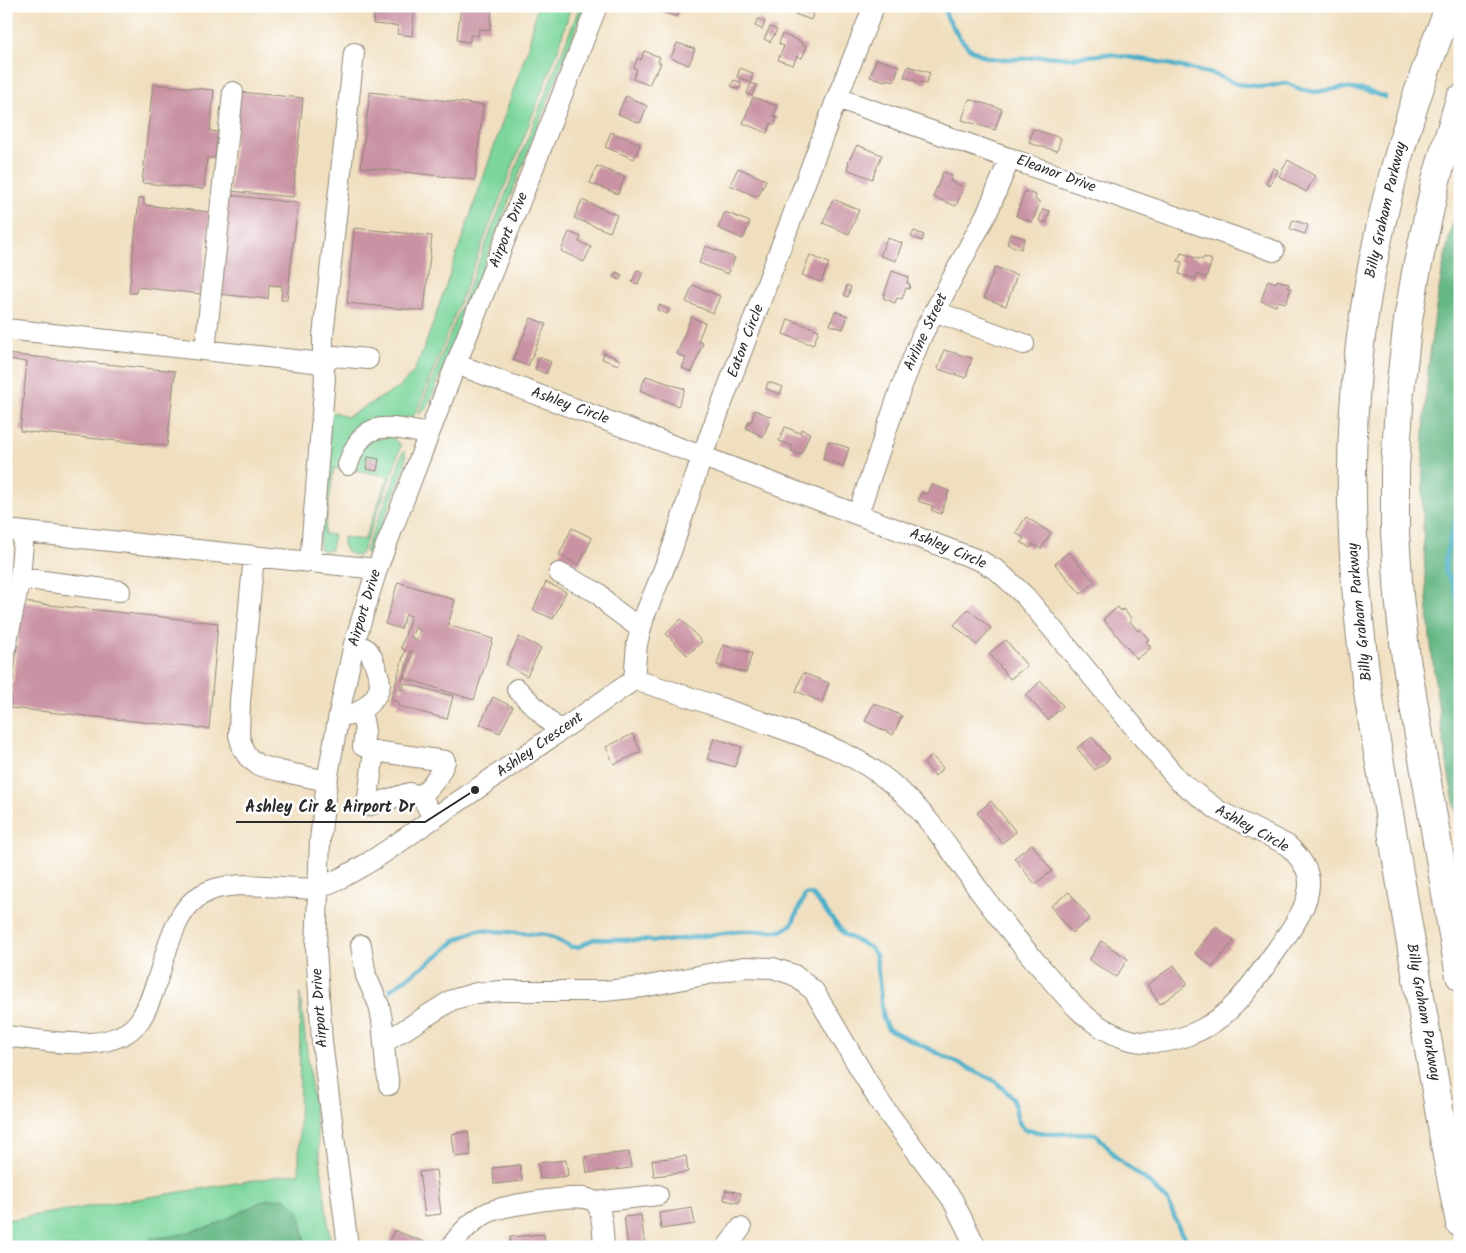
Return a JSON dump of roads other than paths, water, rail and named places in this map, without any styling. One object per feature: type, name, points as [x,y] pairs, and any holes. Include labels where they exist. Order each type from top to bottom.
[{"type":"highway","name":"Billy Graham Parkway","points":[[1450,6],[1406,125],[1392,172],[1371,270],[1357,369],[1352,468],[1352,518],[1354,568],[1364,665],[1460,1223]]},
{"type":"highway","points":[[1460,99],[1436,180],[1416,273],[1408,320],[1400,391],[1395,469],[1396,541],[1406,659],[1460,976]]},
{"type":"street","name":"Airport Drive","points":[[348,1247],[318,1004],[316,948],[320,840],[327,780],[339,714],[354,644],[377,569],[597,6]]},
{"type":"street","name":"Eaton Circle","points":[[634,680],[637,644],[644,617],[672,549],[702,456],[837,98],[874,6]]},
{"type":"street","points":[[310,562],[326,378],[323,363],[323,336],[354,53]]},
{"type":"street","points":[[205,350],[233,92]]},
{"type":"street","name":"Eleanor Drive","points":[[837,98],[1274,251]]},
{"type":"street","name":"Airline Street","points":[[858,514],[899,393],[922,335],[988,211],[1010,158]]},
{"type":"street","points":[[934,311],[1024,344]]},
{"type":"street","points":[[6,329],[323,363],[336,356],[368,359]]},
{"type":"street","name":"Ashley Circle","points":[[456,364],[858,514],[981,561],[998,571],[1025,596],[1179,781],[1219,811],[1287,845],[1301,860],[1309,882],[1305,904],[1286,936],[1258,976],[1237,1002],[1226,1012],[1202,1029],[1184,1038],[1157,1044],[1125,1039],[1103,1030],[1070,1002],[980,891],[932,825],[890,782],[866,766],[806,737],[634,680]]},
{"type":"street","points":[[348,465],[353,448],[366,433],[386,427],[429,434]]},
{"type":"street","points":[[6,646],[20,578],[15,531],[377,569]]},
{"type":"street","points":[[254,556],[240,711],[239,735],[243,748],[248,756],[258,765],[327,780]]},
{"type":"street","points":[[559,573],[598,593],[611,607],[641,629]]},
{"type":"street","points":[[20,578],[120,591]]},
{"type":"street","points":[[339,714],[349,715],[361,710],[379,690],[380,682],[367,648],[354,644]]},
{"type":"street","name":"Ashley Crescent","points":[[318,888],[348,874],[434,819],[634,680]]},
{"type":"street","points":[[517,689],[559,732]]},
{"type":"street","points":[[361,710],[365,731],[364,746],[374,751],[445,762],[436,781],[421,796]]},
{"type":"street","points":[[374,751],[366,806],[409,793],[421,796],[434,819]]},
{"type":"street","points":[[6,1036],[94,1044],[111,1041],[126,1033],[139,1021],[147,1006],[176,924],[186,907],[200,895],[215,888],[234,886],[318,888]]},
{"type":"street","points":[[361,945],[366,976],[382,1020],[389,1085]]},
{"type":"street","points":[[384,1042],[452,1000],[476,993],[502,991],[604,991],[643,987],[744,967],[773,968],[794,974],[814,991],[879,1101],[952,1199],[976,1247]]},
{"type":"street","points":[[594,1202],[658,1195]]},
{"type":"street","points":[[451,1247],[467,1227],[488,1212],[501,1208],[576,1197],[586,1198],[598,1206],[604,1247]]},
{"type":"street","points":[[727,1247],[741,1228]]},
{"type":"waterway","points":[[944,6],[947,17],[959,37],[969,48],[983,56],[995,59],[1023,59],[1043,56],[1071,58],[1107,54],[1154,61],[1213,74],[1237,84],[1264,87],[1286,83],[1300,89],[1315,92],[1342,88],[1364,90],[1385,97]]},
{"type":"waterway","points":[[1460,505],[1446,554],[1445,572],[1454,585],[1460,613]]},
{"type":"waterway","points":[[390,990],[443,952],[456,940],[478,930],[547,935],[572,947],[578,947],[594,939],[666,941],[739,931],[782,931],[792,924],[805,895],[812,894],[845,935],[869,947],[876,955],[883,1019],[888,1029],[995,1081],[1013,1098],[1018,1121],[1025,1130],[1053,1134],[1090,1133],[1097,1135],[1119,1160],[1145,1179],[1168,1201],[1181,1233],[1193,1247]]},
{"type":"place","name":"Ashley Cir & Airport Dr","points":[[475,790]]}]
